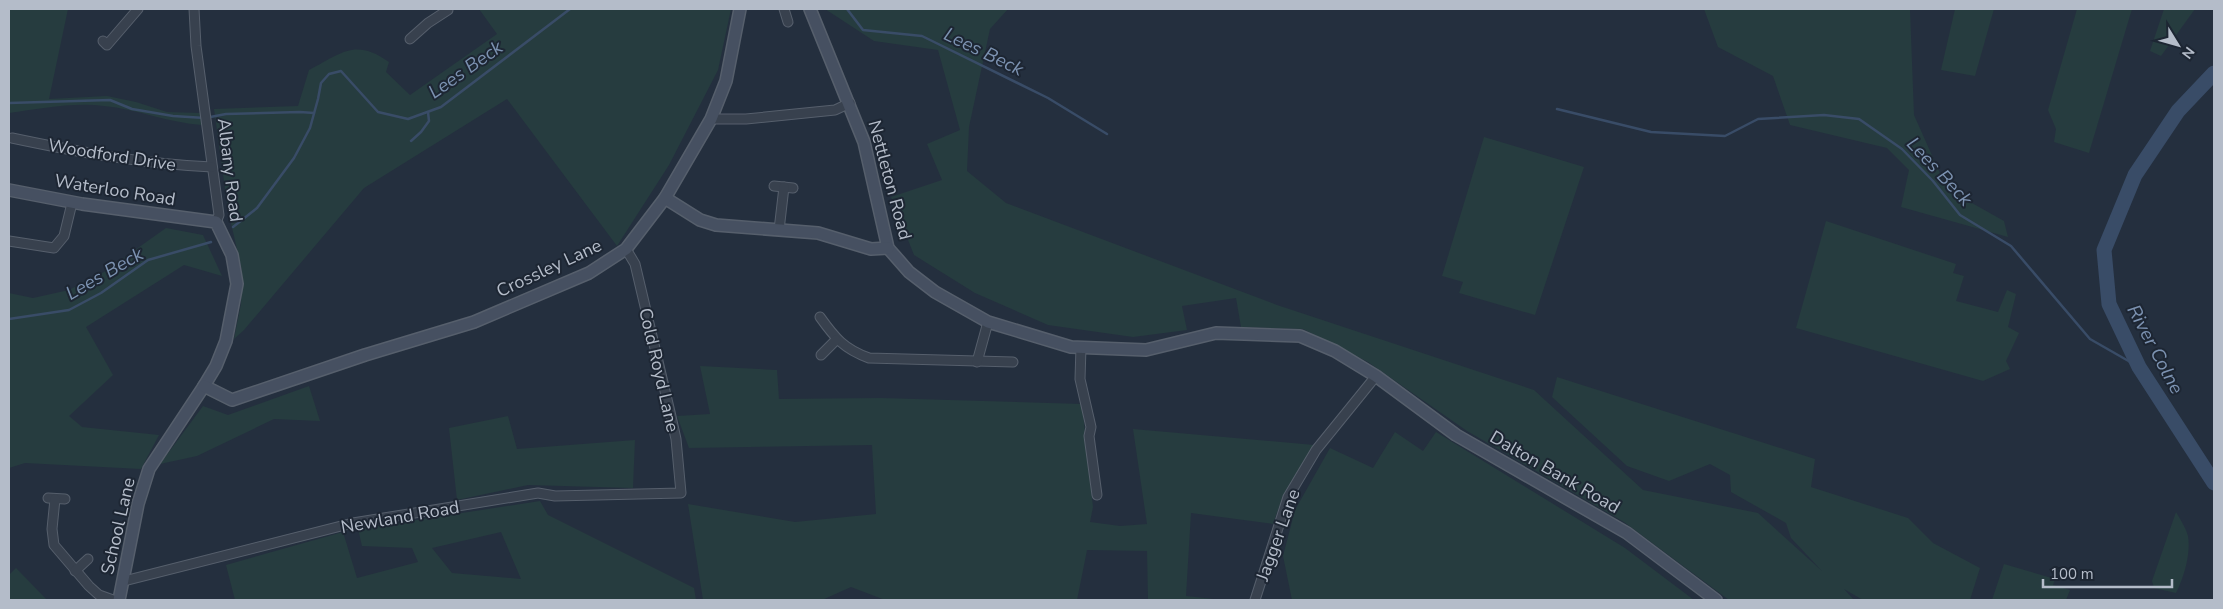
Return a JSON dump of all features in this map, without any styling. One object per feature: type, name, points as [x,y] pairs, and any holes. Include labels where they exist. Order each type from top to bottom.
[{"type":"street","points":[[103,41],[108,45],[138,9]]},
{"type":"street","name":"Albany Road","points":[[194,9],[196,46],[219,215],[216,222],[232,255],[237,284],[226,341],[216,366],[204,386]]},
{"type":"street","points":[[410,39],[428,23],[449,9]]},
{"type":"street","name":"Crossley Lane","points":[[204,386],[232,400],[365,354],[474,322],[588,273],[626,249],[665,198],[711,118],[726,81],[740,9]]},
{"type":"street","points":[[784,9],[788,22]]},
{"type":"street","name":"Nettleton Road","points":[[810,9],[850,103],[864,142],[888,248],[909,272],[935,292],[988,322],[1071,347],[1146,350],[1216,333],[1300,336],[1335,351],[1376,376]]},
{"type":"street","points":[[711,118],[746,119],[835,110],[850,103]]},
{"type":"street","name":"Woodford Drive","points":[[12,138],[169,166],[212,167]]},
{"type":"street","points":[[779,230],[784,187]]},
{"type":"street","name":"Waterloo Road","points":[[9,190],[72,203],[216,222]]},
{"type":"street","points":[[665,198],[700,220],[716,225],[818,233],[871,249],[888,248]]},
{"type":"street","points":[[9,241],[54,248],[64,236],[72,203]]},
{"type":"street","name":"Cold Royd Lane","points":[[626,249],[635,264],[670,412],[676,439],[681,493]]},
{"type":"street","points":[[820,317],[836,340],[854,353],[869,358],[1013,362]]},
{"type":"street","points":[[977,362],[988,322]]},
{"type":"street","points":[[822,355],[836,340]]},
{"type":"street","points":[[1081,348],[1080,379],[1090,427],[1089,436],[1097,495]]},
{"type":"street","name":"Jagger Lane","points":[[1254,600],[1288,497],[1316,450],[1376,376]]},
{"type":"street","name":"Dalton Bank Road","points":[[1376,376],[1456,435],[1626,533],[1716,600]]},
{"type":"street","name":"School Lane","points":[[119,600],[138,504],[149,469],[204,386]]},
{"type":"street","name":"Newland Road","points":[[124,581],[353,523],[538,493],[555,496],[681,493]]},
{"type":"street","points":[[56,498],[52,530],[54,545],[89,586],[99,595],[113,600]]},
{"type":"street","points":[[75,571],[88,559]]},
{"type":"green space","points":[[9,9],[68,9],[49,99],[107,96],[136,102],[167,112],[200,113],[202,125],[177,122],[129,110],[92,105],[56,106],[9,113]]},
{"type":"green space","points":[[479,9],[731,9],[718,70],[669,165],[617,246],[507,99],[364,188],[244,330],[234,339],[241,304],[242,271],[228,210],[214,109],[298,106],[309,70],[340,54],[357,50],[367,51],[389,62],[386,72],[410,95],[497,34]]},
{"type":"green space","points":[[825,9],[1008,9],[990,29],[969,127],[967,171],[1006,203],[1277,305],[1534,390],[1643,490],[1758,513],[1822,571],[1791,538],[1786,523],[1731,492],[1730,475],[1710,464],[1669,481],[1627,466],[1552,397],[1557,377],[1815,459],[1811,487],[1908,518],[1933,543],[1980,568],[1970,600],[1863,600],[1844,589],[1854,600],[1729,600],[1624,522],[1467,431],[1368,362],[1303,329],[1241,327],[1236,298],[1182,306],[1187,330],[1133,337],[1048,325],[975,293],[914,255],[891,197],[942,180],[927,144],[960,130],[938,50],[874,41]]},
{"type":"green space","points":[[1704,9],[1910,9],[1914,115],[1947,189],[2004,221],[2008,237],[1901,207],[1909,170],[1887,148],[1790,125],[1773,76],[1718,47]]},
{"type":"green space","points":[[1955,9],[1994,9],[1975,76],[1941,70]]},
{"type":"green space","points":[[2077,9],[2132,9],[2089,153],[2054,142],[2056,129],[2048,110]]},
{"type":"green space","points":[[2164,9],[2195,9],[2161,56],[2150,51]]},
{"type":"green space","points":[[1484,137],[1584,167],[1535,315],[1459,293],[1463,282],[1442,276]]},
{"type":"green space","points":[[1826,221],[1956,264],[1953,273],[1964,276],[1956,301],[1998,312],[2007,290],[2016,294],[2008,327],[2019,333],[2006,361],[2010,369],[1983,381],[1796,328]]},
{"type":"green space","points":[[166,228],[203,235],[222,276],[184,265],[86,327],[113,375],[69,416],[82,427],[159,435],[141,469],[25,463],[9,468],[9,293],[33,298],[69,290],[104,272]]},
{"type":"green space","points":[[700,366],[777,370],[779,399],[881,398],[1082,404],[1093,507],[1090,522],[1120,526],[1147,524],[1133,429],[1314,445],[1283,496],[1273,524],[1191,513],[1186,596],[1223,600],[1148,600],[1147,551],[1087,550],[1077,600],[885,600],[851,587],[822,600],[703,600],[688,504],[795,522],[876,514],[872,445],[689,448],[677,416],[710,414]]},
{"type":"green space","points":[[309,386],[320,421],[274,419],[197,456],[160,464],[203,406],[228,415]]},
{"type":"green space","points":[[508,416],[517,449],[635,440],[633,488],[528,485],[457,500],[449,428]]},
{"type":"green space","points":[[1395,432],[1423,451],[1436,432],[1625,548],[1694,600],[1292,600],[1283,556],[1295,510],[1330,448],[1373,468]]},
{"type":"green space","points":[[540,501],[548,515],[694,588],[696,600],[235,600],[226,565],[343,532],[357,578],[418,562],[412,548],[362,546],[358,529]],"holes":[[[501,532],[521,579],[452,573],[432,548]]]},
{"type":"green space","points":[[2176,512],[2186,530],[2189,550],[2182,580],[2176,593],[2154,588],[2152,581]]},
{"type":"green space","points":[[2004,564],[2055,579],[2053,585],[2070,590],[2066,600],[1992,600]]},
{"type":"green space","points":[[16,568],[47,600],[9,600],[9,575]]},
{"type":"waterway","name":"Lees Beck","points":[[233,227],[257,208],[294,158],[310,128],[321,83],[329,74],[341,71],[378,112],[408,119],[441,107],[570,9]]},
{"type":"waterway","name":"Lees Beck","points":[[847,9],[863,30],[922,36],[1048,98],[1107,134]]},
{"type":"waterway","name":"River Colne","points":[[2214,73],[2178,111],[2135,175],[2104,250],[2109,304],[2139,367],[2214,483]]},
{"type":"waterway","points":[[9,103],[110,100],[132,109],[173,116],[205,118],[226,114],[314,113]]},
{"type":"waterway","name":"Lees Beck","points":[[1557,109],[1651,132],[1725,136],[1758,119],[1824,115],[1859,119],[1902,149],[1933,181],[1960,215],[2011,246],[2090,339],[2139,367]]},
{"type":"waterway","points":[[411,141],[429,121],[428,112]]},
{"type":"waterway","name":"Lees Beck","points":[[9,319],[69,310],[101,293],[148,260],[211,242]]}]
